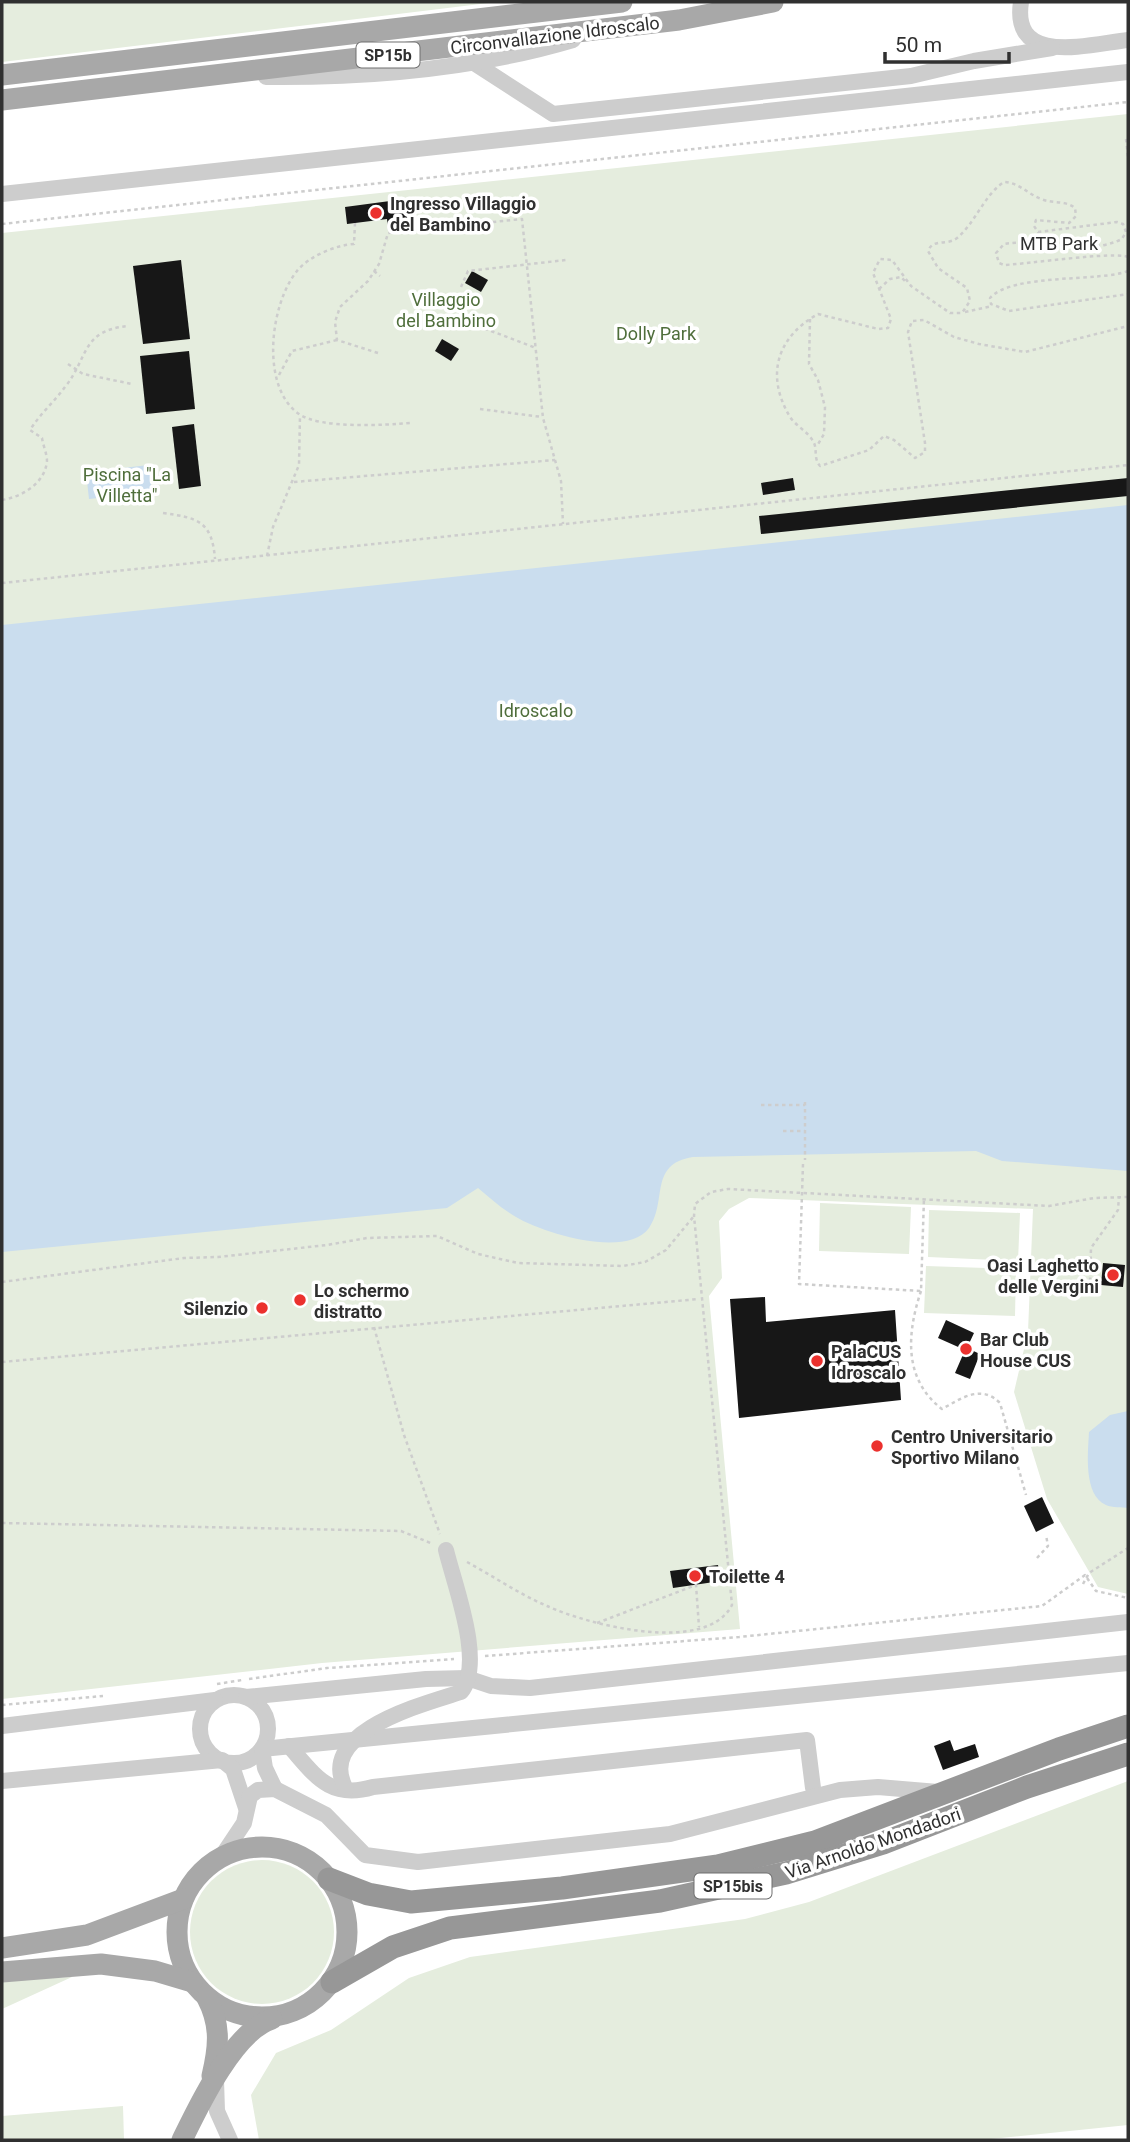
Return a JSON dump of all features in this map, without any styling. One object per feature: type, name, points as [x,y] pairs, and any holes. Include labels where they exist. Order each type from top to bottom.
[{"type":"highway","name":"Via Arnoldo Mondadori","points":[[329,1879],[368,1894],[411,1902],[623,1881],[718,1866],[815,1842],[1059,1749],[1128,1727]]},
{"type":"highway","name":"Via Arnoldo Mondadori","points":[[332,1982],[393,1947],[450,1928],[660,1901],[786,1873],[883,1843],[1038,1783],[1128,1754]]},
{"type":"main road","name":"Circonvallazione Idroscalo","points":[[2,75],[622,2]]},
{"type":"main road","name":"Circonvallazione Idroscalo","points":[[2,100],[610,29],[692,18],[773,2]]},
{"type":"main road","name":"SP15bis","points":[[250,1847],[280,1849],[307,1859],[329,1879],[342,1903],[348,1930],[344,1957],[332,1982],[313,2002],[288,2014],[250,2017],[223,2008],[207,1998],[192,1982],[183,1965],[177,1937],[183,1899],[199,1874],[222,1856],[250,1847]]},
{"type":"main road","points":[[2,1948],[87,1935],[183,1899]]},
{"type":"main road","points":[[2,1972],[102,1964],[155,1971],[192,1982]]},
{"type":"main road","points":[[207,1998],[215,2012],[219,2034],[212,2086]]},
{"type":"main road","points":[[182,2140],[212,2086],[251,2030],[268,2020],[288,2014]]},
{"type":"street","points":[[1021,2],[1022,27],[1038,45],[1052,48]]},
{"type":"street","points":[[204,76],[341,77],[522,55],[610,29]]},
{"type":"street","points":[[471,61],[553,114],[911,76],[1052,48],[1128,40]]},
{"type":"street","points":[[932,93],[956,65]]},
{"type":"street","points":[[2,194],[1128,72]]},
{"type":"street","points":[[346,1789],[341,1778],[350,1742],[374,1725],[461,1692],[467,1678],[471,1658],[446,1550]]},
{"type":"street","points":[[246,1697],[426,1679],[467,1678],[491,1686],[530,1688],[1128,1622]]},
{"type":"street","points":[[262,1749],[1128,1663]]},
{"type":"street","points":[[215,1692],[202,1716],[200,1736],[210,1754],[233,1769],[246,1808]]},
{"type":"street","points":[[2,1726],[215,1692],[246,1697],[256,1702],[267,1719],[267,1740],[262,1749],[246,1761],[222,1760],[2,1781]]},
{"type":"street","points":[[289,1746],[322,1782],[335,1790],[360,1791],[807,1740],[813,1788]]},
{"type":"street","points":[[262,1749],[265,1768],[275,1789]]},
{"type":"street","points":[[222,1856],[244,1823],[250,1796],[258,1790],[275,1789],[326,1815],[365,1855],[409,1862],[670,1834],[840,1790],[878,1787],[944,1793]]},
{"type":"street","points":[[212,2086],[217,2111],[230,2140]]},
{"type":"path","points":[[2,224],[1128,102]]},
{"type":"path","points":[[1126,139],[1128,157]]},
{"type":"path","name":"MTB Park","points":[[962,313],[970,301],[967,288],[938,268],[928,251],[934,243],[957,237],[992,191],[1004,181],[1016,184],[1045,201],[1068,203],[1075,208],[1076,216],[1069,223],[1036,220],[1034,226],[1038,232],[1117,222],[1123,223],[1126,232],[1122,239],[1107,244],[1052,247],[1004,244],[996,253],[999,263],[1059,262],[1117,254],[1128,257]]},
{"type":"path","points":[[338,340],[335,322],[340,307],[374,271],[387,246],[388,233],[523,219],[543,418],[561,481],[563,524]]},
{"type":"path","points":[[355,223],[354,244],[337,245],[298,268],[283,293],[274,322],[274,361],[281,393],[300,415],[368,427],[411,423]]},
{"type":"path","points":[[816,447],[792,420],[782,402],[777,359],[787,338],[818,314],[878,329],[888,328],[891,319],[873,273],[880,259],[892,260],[907,282]]},
{"type":"path","points":[[461,287],[468,271],[566,260]]},
{"type":"path","points":[[374,271],[380,276]]},
{"type":"path","name":"MTB Park","points":[[996,307],[990,304],[990,298],[1004,289],[1069,276],[1128,271]]},
{"type":"path","points":[[879,289],[897,277],[950,313],[962,313],[986,306],[1009,311],[1128,294]]},
{"type":"path","points":[[810,319],[809,364],[818,380],[825,407],[824,434],[816,447],[817,463],[824,467],[869,450],[884,436],[894,440],[909,456],[921,457],[925,443],[908,332],[912,321],[917,319],[979,344],[1025,352],[1128,326]]},
{"type":"path","points":[[2,499],[23,496],[40,480],[47,461],[42,438],[30,430],[76,370],[83,351],[93,339],[113,327],[129,326]]},
{"type":"path","points":[[478,327],[536,348]]},
{"type":"path","points":[[278,377],[292,351],[338,340],[378,353]]},
{"type":"path","points":[[68,365],[83,374],[132,384]]},
{"type":"path","points":[[480,409],[543,418]]},
{"type":"path","points":[[267,555],[273,527],[299,465],[300,415]]},
{"type":"path","points":[[294,482],[555,460]]},
{"type":"path","points":[[2,583],[1128,465]]},
{"type":"path","points":[[163,513],[190,517],[205,525],[214,545],[215,561]]},
{"type":"path","points":[[761,1105],[805,1103],[805,1160]]},
{"type":"path","points":[[783,1131],[805,1130]]},
{"type":"path","points":[[803,1164],[799,1284],[921,1291]]},
{"type":"path","points":[[2,1523],[401,1531],[446,1550],[547,1606],[597,1623],[672,1633],[699,1627],[718,1619],[732,1605],[700,1298],[695,1204],[711,1192],[727,1189],[1049,1206],[1128,1197]]},
{"type":"path","points":[[1090,1281],[1091,1248],[1118,1210],[1119,1196]]},
{"type":"path","points":[[924,1198],[921,1291],[913,1317],[911,1340],[916,1378],[928,1398],[942,1409],[980,1392],[990,1393],[1000,1402],[1026,1495]]},
{"type":"path","points":[[2,1282],[184,1258],[327,1245],[367,1238],[437,1236],[478,1254],[518,1263],[624,1266],[645,1262],[666,1250],[694,1216]]},
{"type":"path","points":[[2,1362],[700,1298]]},
{"type":"path","points":[[374,1327],[404,1435],[446,1550]]},
{"type":"path","points":[[1037,1558],[1048,1546],[1046,1535]]},
{"type":"path","points":[[215,1692],[327,1668],[739,1637],[1042,1606],[1128,1548]]},
{"type":"path","points":[[1083,1584],[1086,1577]]},
{"type":"path","points":[[1086,1577],[1096,1591],[1128,1598]]},
{"type":"path","points":[[597,1623],[696,1585],[699,1627]]},
{"type":"path","points":[[2,1706],[108,1695]]},
{"type":"green space","points":[[2,2],[497,2],[2,62]]},
{"type":"green space","name":"Idroscalo","points":[[1128,114],[1128,1594],[1098,1587],[1047,1499],[1014,1392],[1028,1332],[1033,1209],[749,1198],[729,1209],[719,1221],[722,1278],[709,1296],[740,1629],[322,1663],[2,1699],[2,233]]},
{"type":"green space","points":[[820,1203],[911,1207],[909,1254],[819,1251]]},
{"type":"green space","points":[[929,1210],[1020,1213],[1018,1261],[928,1257]]},
{"type":"green space","points":[[926,1266],[1016,1269],[1015,1316],[924,1313]]},
{"type":"green space","points":[[1128,1781],[1128,2125],[981,2140],[259,2140],[251,2095],[276,2053],[331,2030],[409,1978],[470,1957],[745,1919],[809,1902]]},
{"type":"green space","points":[[262,1860],[289,1866],[313,1881],[328,1905],[334,1932],[328,1959],[313,1983],[289,1998],[262,2004],[235,1998],[211,1983],[196,1959],[190,1932],[196,1905],[211,1881],[235,1866]]},
{"type":"green space","points":[[72,1977],[2,2009],[2,1980]]},
{"type":"green space","points":[[123,2106],[124,2140],[2,2140],[2,2116]]},
{"type":"water","points":[[149,465],[153,500],[138,501],[135,494],[89,499],[86,472]]},
{"type":"water","name":"Idroscalo","points":[[1128,505],[1128,1171],[1002,1161],[976,1151],[693,1157],[679,1161],[664,1175],[658,1206],[649,1228],[638,1237],[622,1242],[584,1240],[545,1230],[511,1214],[478,1188],[447,1208],[2,1252],[2,625]]},
{"type":"water","points":[[1128,1411],[1128,1508],[1111,1507],[1099,1500],[1090,1483],[1089,1432],[1110,1415]]},
{"type":"building","name":"Ingresso Villaggio del Bambino","points":[[405,199],[408,224],[388,227],[387,219],[347,224],[345,207]]},
{"type":"building","points":[[181,260],[190,339],[143,344],[133,266]]},
{"type":"building","points":[[472,271],[488,280],[481,292],[465,283]]},
{"type":"building","points":[[442,339],[459,349],[451,361],[435,351]]},
{"type":"building","points":[[189,351],[195,409],[146,414],[140,356]]},
{"type":"building","points":[[194,424],[201,486],[179,489],[172,427]]},
{"type":"building","points":[[793,478],[795,490],[763,495],[761,483]]},
{"type":"building","points":[[1128,478],[1128,496],[761,534],[759,516]]},
{"type":"building","name":"Oasi Laghetto delle Vergini","points":[[1103,1263],[1125,1265],[1123,1287],[1101,1285]]},
{"type":"building","name":"PalaCUS Idroscalo","points":[[765,1297],[766,1322],[895,1310],[901,1400],[739,1418],[730,1299]]},
{"type":"building","name":"Bar Club House CUS","points":[[946,1320],[974,1333],[967,1348],[980,1354],[970,1379],[955,1373],[965,1350],[938,1338]]},
{"type":"building","points":[[1042,1497],[1054,1523],[1036,1532],[1024,1506]]},
{"type":"building","name":"Toilette 4","points":[[718,1565],[721,1581],[673,1588],[670,1571]]},
{"type":"building","points":[[950,1740],[954,1751],[975,1744],[979,1757],[943,1770],[934,1746]]},
{"type":"place","name":"Ingresso Villaggio del Bambino","points":[[376,213]]},
{"type":"place","name":"Oasi Laghetto delle Vergini","points":[[1113,1275]]},
{"type":"place","name":"Lo schermo distratto","points":[[300,1300]]},
{"type":"place","name":"Silenzio","points":[[262,1308]]},
{"type":"place","name":"Bar Club House CUS","points":[[966,1349]]},
{"type":"place","name":"PalaCUS Idroscalo","points":[[817,1361]]},
{"type":"place","name":"Centro Universitario Sportivo Milano","points":[[877,1446]]},
{"type":"place","name":"Toilette 4","points":[[695,1576]]},
{"type":"park label","name":"Villaggio del Bambino","points":[[446,309]]},
{"type":"park label","name":"Dolly Park","points":[[656,333]]},
{"type":"park label","name":"Piscina \"La Villetta\"","points":[[127,484]]}]
